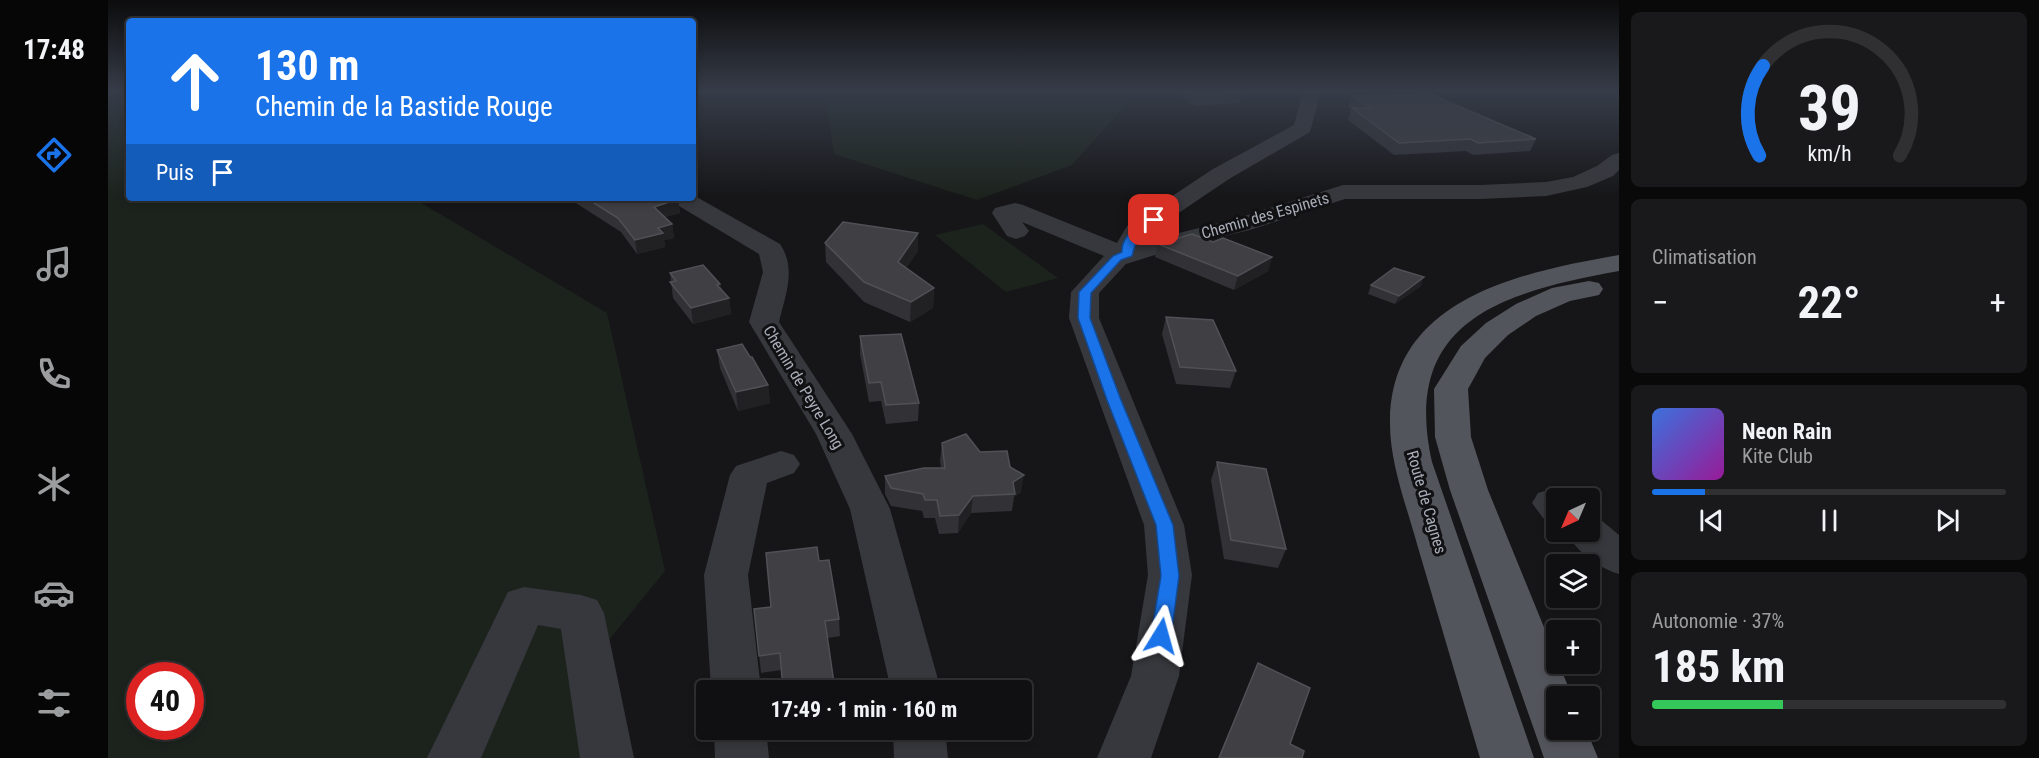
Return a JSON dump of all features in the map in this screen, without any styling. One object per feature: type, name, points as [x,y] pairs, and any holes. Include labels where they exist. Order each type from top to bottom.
[{"type":"main road","name":"Route de Cagnes","points":[[1507,758],[1417,476],[1408,427],[1411,386],[1430,343],[1460,316],[1490,297],[1527,281],[1619,263]]},
{"type":"main road","points":[[1546,693],[1469,490],[1453,437],[1451,389],[1472,353],[1497,329],[1526,310],[1562,294],[1619,284]]},
{"type":"main road","points":[[1564,740],[1570,758]]},
{"type":"street","points":[[1016,231],[1004,213],[1015,210],[1126,255],[1136,231],[1221,174],[1303,126]]},
{"type":"street","name":"Chemin des Espinets","points":[[1124,758],[1155,676],[1170,576],[1164,525],[1084,318],[1085,292],[1117,258],[1182,238],[1241,225],[1343,192],[1479,192],[1546,189],[1579,182],[1605,171],[1619,159]]},
{"type":"street","name":"Chemin de Peyre Long","points":[[687,201],[771,250],[777,272],[764,322],[834,434],[870,509],[913,680]]},
{"type":"street","points":[[735,680],[726,575],[749,475],[780,465]]},
{"type":"street","points":[[1599,542],[1619,558]]},
{"type":"street","points":[[454,758],[524,605],[580,613],[607,758]]},
{"type":"street","points":[[741,740],[742,758]]},
{"type":"street","points":[[920,740],[921,758]]},
{"type":"shaded area","points":[[108,126],[126,126],[126,201],[418,201],[607,313],[665,571],[582,673],[586,758],[108,758]]},
{"type":"shaded area","points":[[830,126],[1106,126],[1072,165],[977,200],[834,154]]},
{"type":"shaded area","points":[[983,224],[1058,278],[1006,292],[935,235]]},
{"type":"building","points":[[1377,126],[1506,126],[1536,139],[1478,143],[1471,139],[1399,143]]},
{"type":"building","points":[[591,201],[672,201],[654,207],[672,224],[658,228],[663,233],[635,240],[618,218]]},
{"type":"building","points":[[843,222],[918,233],[898,262],[934,288],[911,302],[864,282],[825,243]]},
{"type":"building","points":[[1192,234],[1213,242],[1223,238],[1272,257],[1238,276],[1158,244]]},
{"type":"building","points":[[703,265],[729,298],[691,308],[670,282],[676,281],[670,273]]},
{"type":"building","points":[[1394,268],[1424,277],[1399,296],[1371,285]]},
{"type":"building","points":[[1166,317],[1213,320],[1236,371],[1180,367]]},
{"type":"building","points":[[901,334],[919,403],[886,405],[881,382],[869,383],[860,336]]},
{"type":"building","points":[[742,344],[768,385],[736,392],[717,350]]},
{"type":"building","points":[[966,434],[980,452],[1007,451],[1010,467],[1024,475],[1013,482],[1015,494],[973,496],[959,515],[940,516],[937,500],[925,500],[923,494],[891,488],[885,476],[924,468],[945,468],[942,443]]},
{"type":"building","points":[[1217,462],[1266,469],[1286,549],[1231,540]]},
{"type":"building","points":[[817,547],[819,561],[829,560],[839,619],[825,621],[834,680],[782,680],[780,653],[759,656],[754,609],[771,607],[766,553]]},
{"type":"building","points":[[1258,663],[1310,688],[1290,744],[1304,751],[1302,758],[1219,758]]},
{"type":"route","points":[[1154,220],[1136,231],[1127,248],[1128,254],[1117,258],[1085,292],[1084,318],[1164,525],[1170,576],[1161,636]]}]
